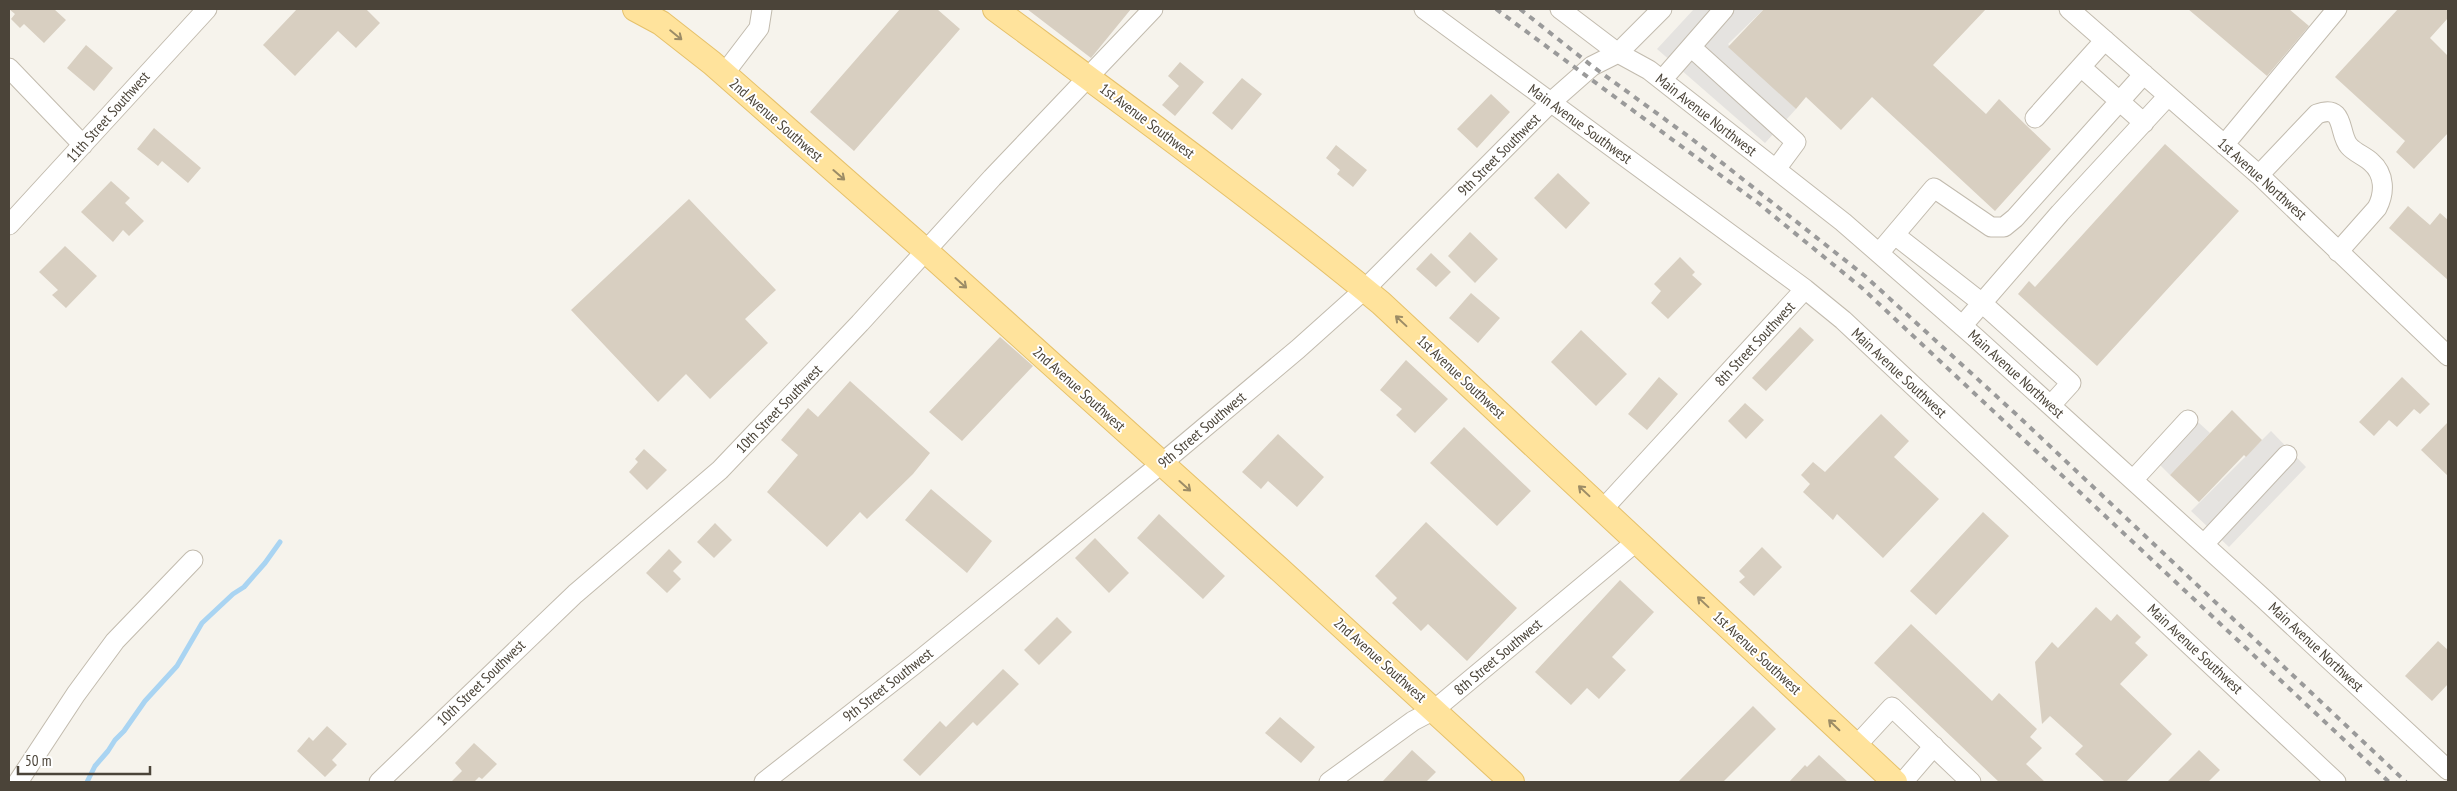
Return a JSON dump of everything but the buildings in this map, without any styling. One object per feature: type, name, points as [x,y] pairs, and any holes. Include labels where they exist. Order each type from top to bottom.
[{"type":"main road","name":"2nd Avenue Southwest","points":[[636,9],[661,22],[724,74],[926,251],[1512,782]]},
{"type":"main road","name":"1st Avenue Southwest","points":[[995,9],[1365,289],[1895,782]]},
{"type":"street","name":"11th Street Southwest","points":[[9,225],[207,9]]},
{"type":"street","points":[[724,74],[759,28],[762,9]]},
{"type":"street","name":"10th Street Southwest","points":[[379,782],[575,594],[720,470],[1152,9]]},
{"type":"street","name":"Main Avenue Southwest","points":[[1424,9],[1805,289],[1843,320],[2336,782]]},
{"type":"street","name":"Main Avenue Northwest","points":[[1560,9],[1618,53],[1649,70],[1776,169],[1879,253],[2204,544],[2448,770]]},
{"type":"street","name":"9th Street Southwest","points":[[764,782],[915,664],[1161,464],[1365,289],[1550,103],[1592,66],[1618,53],[1662,9]]},
{"type":"street","points":[[1662,80],[1724,9]]},
{"type":"street","name":"1st Avenue Northwest","points":[[2069,9],[2259,175],[2448,356]]},
{"type":"street","points":[[2224,144],[2337,9]]},
{"type":"street","points":[[2034,118],[2105,40]]},
{"type":"street","points":[[1691,47],[1796,142],[1776,169]]},
{"type":"street","points":[[2081,67],[2144,122]]},
{"type":"street","points":[[9,68],[83,145]]},
{"type":"street","points":[[1879,253],[1934,188],[1991,227],[2004,227],[2015,218],[2144,74]]},
{"type":"street","points":[[1962,326],[2038,238],[2168,96]]},
{"type":"street","points":[[2259,175],[2317,114],[2324,111],[2336,115],[2340,120],[2345,140],[2349,147],[2372,162],[2381,177],[2383,185],[2381,201],[2377,208],[2338,252]]},
{"type":"street","points":[[2015,218],[2038,238]]},
{"type":"street","points":[[1895,235],[1982,303],[2071,383],[2051,405]]},
{"type":"street","name":"8th Street Southwest","points":[[1603,509],[1805,289]]},
{"type":"street","points":[[2133,480],[2188,420]]},
{"type":"street","points":[[2204,544],[2287,455]]},
{"type":"street","name":"8th Street Southwest","points":[[1329,782],[1413,721],[1434,710],[1637,541]]},
{"type":"street","points":[[18,782],[76,694],[115,641],[193,560]]},
{"type":"street","points":[[1856,746],[1892,707],[1971,782]]},
{"type":"street","points":[[1903,782],[1934,746]]},
{"type":"shaded area","points":[[1694,9],[1764,9],[1728,44],[1796,109],[1765,143],[1657,49]]},
{"type":"shaded area","points":[[2187,412],[2210,433],[2170,475],[2160,465],[2151,474]]},
{"type":"shaded area","points":[[2271,431],[2306,467],[2229,547],[2191,511]]},
{"type":"waterway","points":[[87,782],[95,766],[124,731],[145,701],[177,666],[202,623],[233,594],[244,587],[280,542]]},
{"type":"railway","points":[[1496,9],[1758,203],[1862,288],[2389,782]]},
{"type":"railway","points":[[1520,9],[1592,66],[1692,139],[1865,276],[2018,416],[2406,782]]}]
